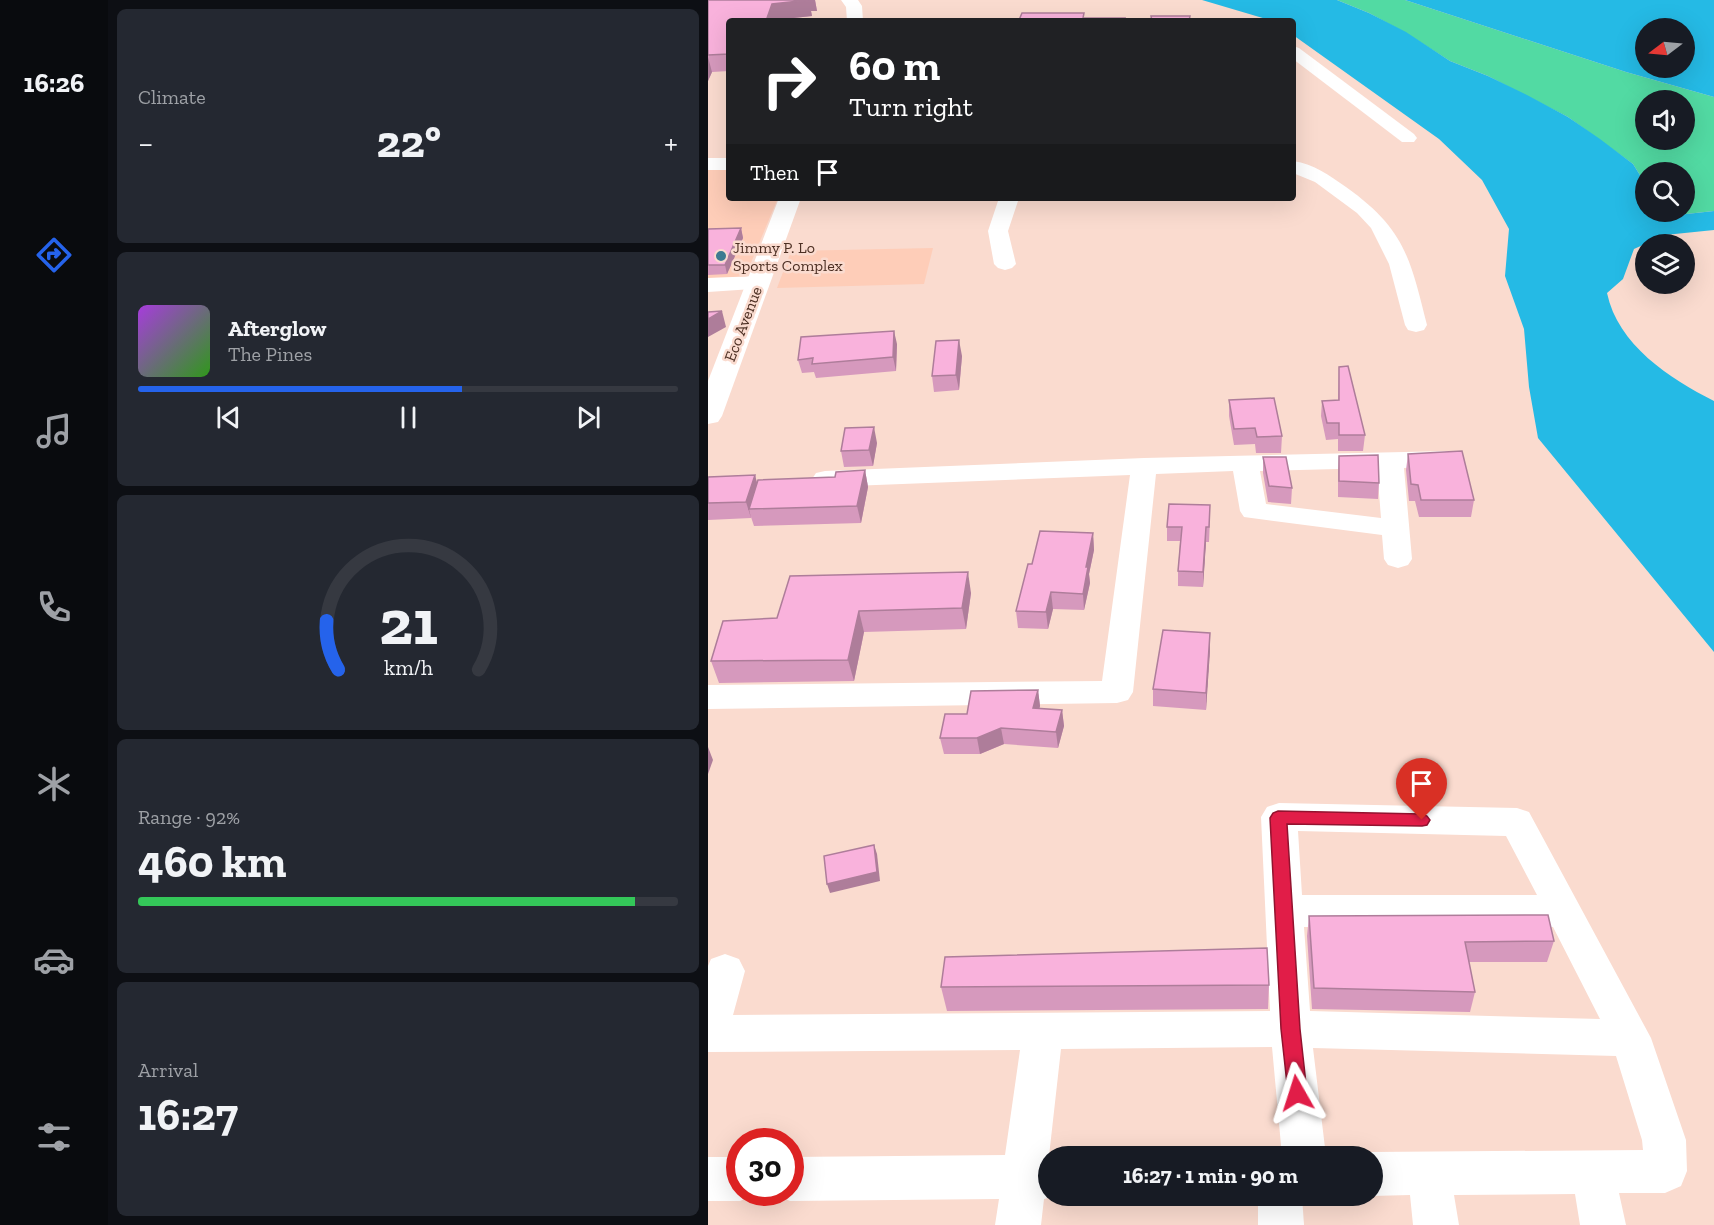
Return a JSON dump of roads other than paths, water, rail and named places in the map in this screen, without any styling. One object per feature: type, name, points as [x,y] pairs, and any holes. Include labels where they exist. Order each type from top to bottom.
[{"type":"main road","points":[[849,0],[854,6],[855,18]]},
{"type":"main road","points":[[708,164],[726,164]]},
{"type":"main road","name":"Eco Avenue","points":[[708,416],[789,201]]},
{"type":"street","points":[[1296,53],[1408,138]]},
{"type":"street","points":[[1296,167],[1306,168],[1368,213],[1387,237],[1401,267],[1416,325]]},
{"type":"street","points":[[1005,264],[998,231],[1008,201]]},
{"type":"street","points":[[708,285],[758,283]]},
{"type":"street","points":[[802,480],[1144,466],[1457,459]]},
{"type":"street","points":[[1390,460],[1398,559]]},
{"type":"street","points":[[1245,463],[1254,511],[1394,528]]},
{"type":"street","points":[[708,697],[1118,692],[1144,466]]},
{"type":"street","points":[[1303,1146],[1291,1029],[1278,818],[1517,822],[1631,1038],[1664,1140],[1665,1171],[1383,1174]]},
{"type":"street","points":[[1284,911],[1564,911]]},
{"type":"street","points":[[725,971],[708,1033],[1291,1029],[1631,1038]]},
{"type":"street","points":[[1018,1225],[1036,1177],[1043,1032]]},
{"type":"street","points":[[1593,1172],[1603,1225]]},
{"type":"street","points":[[1429,1173],[1436,1225]]},
{"type":"street","points":[[804,1179],[1036,1177]]},
{"type":"street","points":[[708,1179],[726,1179]]},
{"type":"street","points":[[1280,1206],[1281,1225]]},
{"type":"water","points":[[1202,0],[1337,0],[1369,13],[1406,32],[1450,61],[1488,76],[1568,117],[1633,164],[1635,167],[1635,222],[1695,222],[1695,213],[1714,211],[1714,230],[1675,234],[1635,234],[1635,249],[1623,279],[1607,293],[1622,329],[1634,344],[1663,370],[1714,401],[1714,652],[1538,438],[1529,387],[1524,329],[1505,276],[1509,229],[1482,180],[1439,139],[1296,37],[1296,18],[1263,18]]},
{"type":"water","points":[[1405,0],[1714,0],[1714,97],[1647,78],[1695,78],[1695,18],[1635,18],[1635,75]]},
{"type":"place","name":"Jimmy P. Lo Sports Complex","points":[[721,256]]}]
